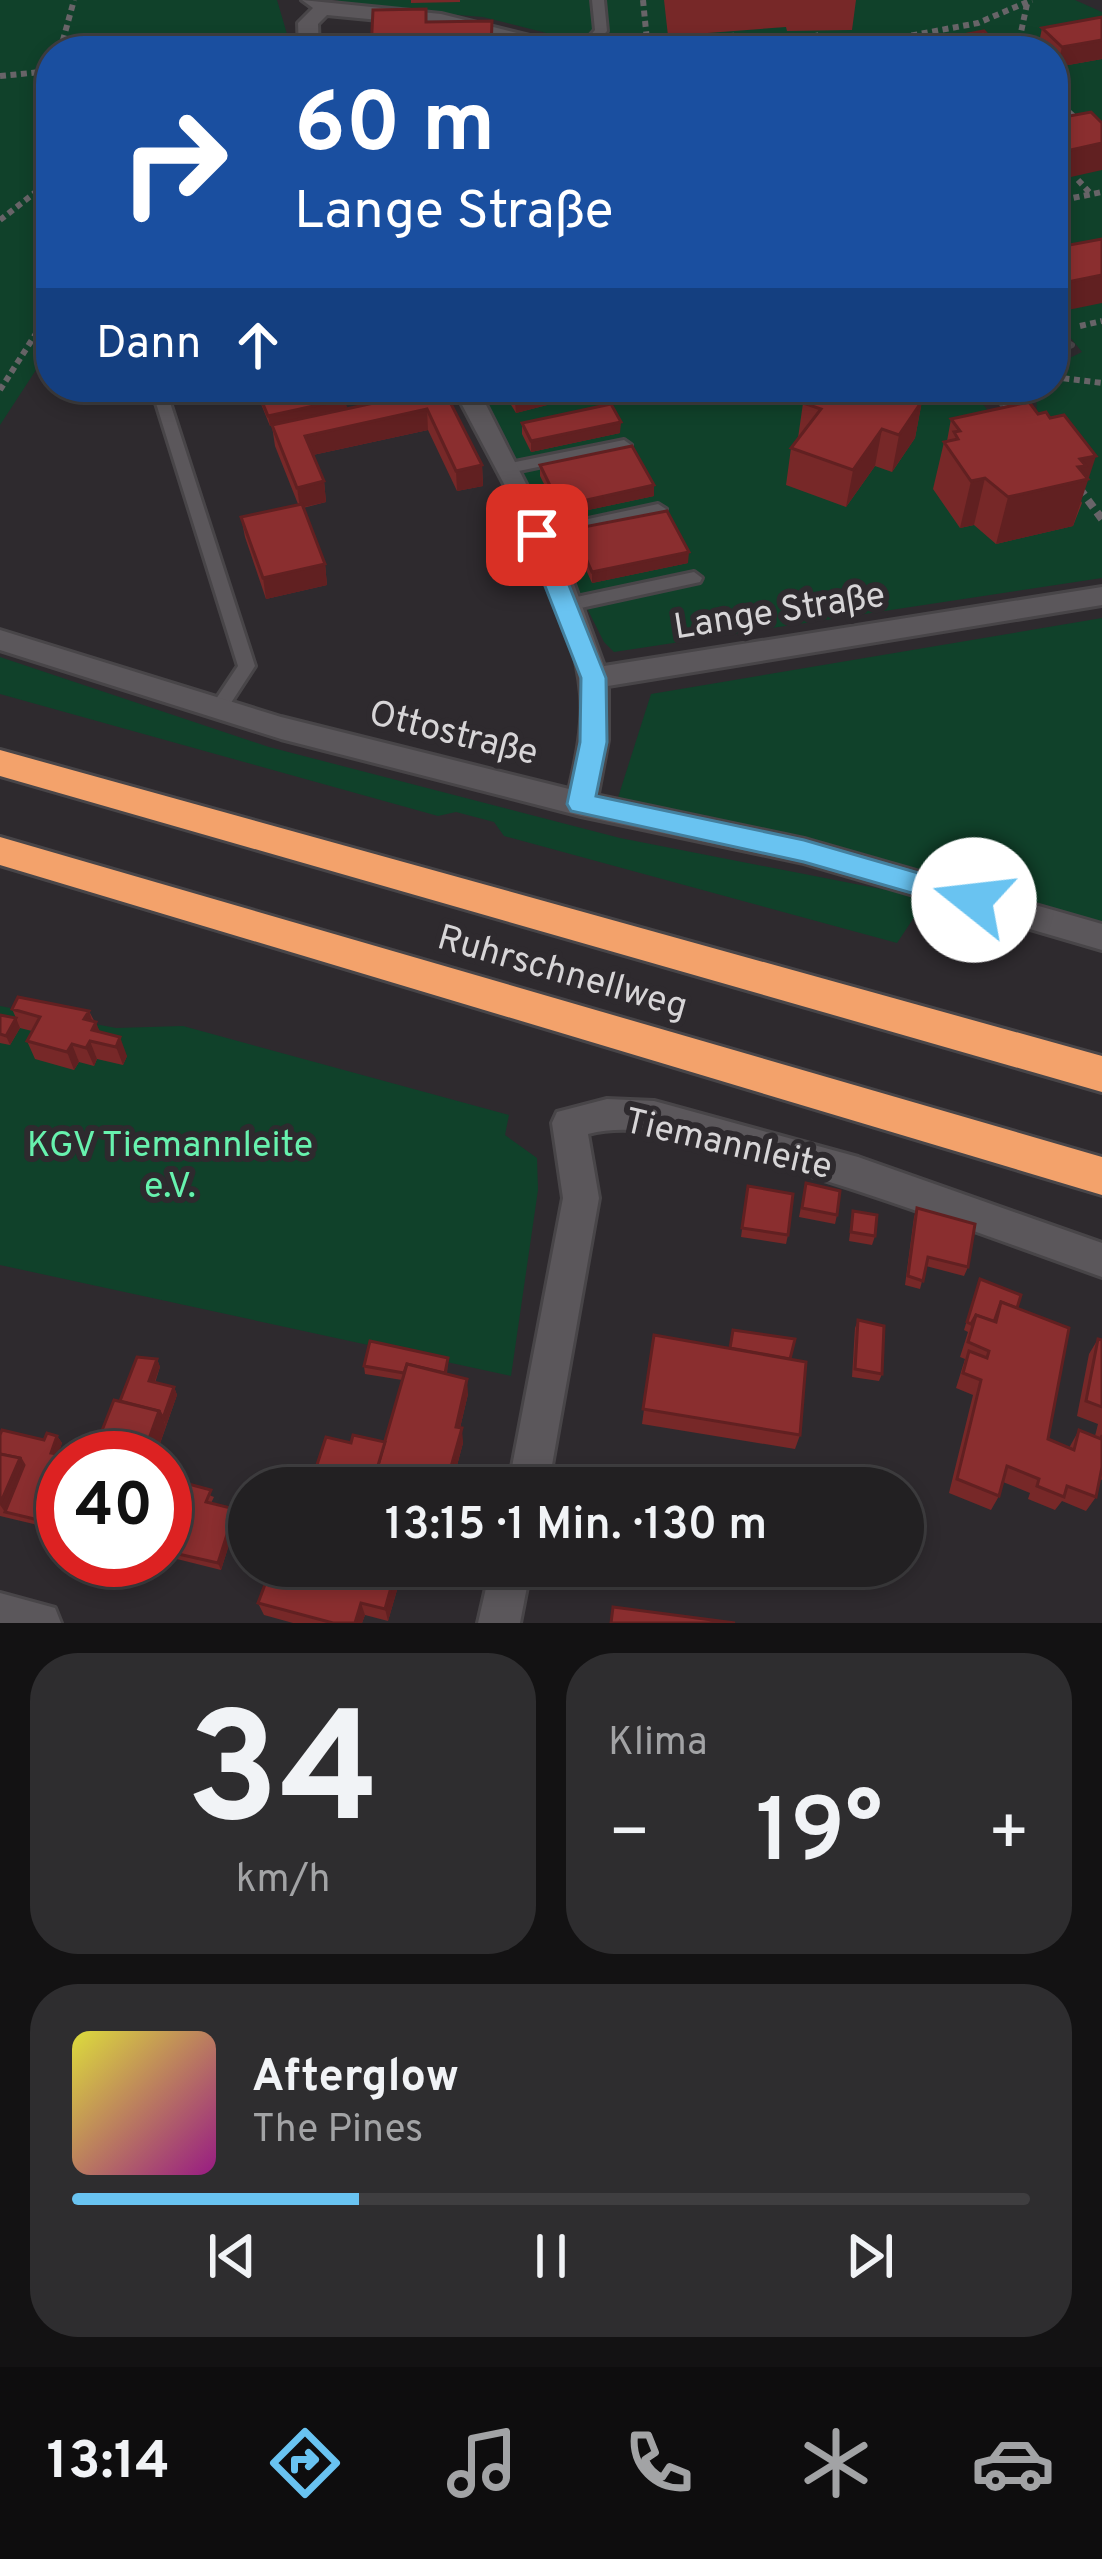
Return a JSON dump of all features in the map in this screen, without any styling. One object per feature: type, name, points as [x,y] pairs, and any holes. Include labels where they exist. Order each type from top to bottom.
[{"type":"highway","name":"Ruhrschnellweg","points":[[0,763],[421,878],[1102,1074]]},
{"type":"highway","name":"Ruhrschnellweg","points":[[0,850],[1102,1176]]},
{"type":"street","points":[[308,36],[308,22],[317,4],[523,36]]},
{"type":"street","points":[[481,402],[593,678],[594,742],[581,804]]},
{"type":"street","points":[[1013,402],[1023,415]]},
{"type":"street","name":"Lange Straße","points":[[593,678],[1102,596]]},
{"type":"street","name":"Ottostraße","points":[[0,640],[219,709],[581,804],[804,851],[1102,937]]},
{"type":"street","name":"Tiemannleite","points":[[532,1467],[581,1198],[569,1123],[608,1114],[654,1117],[858,1173],[1102,1260]]},
{"type":"street","points":[[499,1623],[507,1587]]},
{"type":"street","points":[[0,1613],[40,1623]]},
{"type":"lane","points":[[596,36],[601,31],[598,0]]},
{"type":"lane","points":[[163,402],[247,666],[219,709]]},
{"type":"lane","points":[[505,469],[624,445]]},
{"type":"lane","points":[[537,535],[658,509]]},
{"type":"lane","points":[[567,605],[694,578]]},
{"type":"path","points":[[64,36],[74,0]]},
{"type":"path","points":[[644,0],[648,36]]},
{"type":"path","points":[[915,36],[950,30],[1029,2]]},
{"type":"path","points":[[1021,36],[1029,2]]},
{"type":"path","points":[[0,76],[36,72]]},
{"type":"path","points":[[1068,110],[1093,131]]},
{"type":"path","points":[[1078,180],[1091,194]]},
{"type":"path","points":[[0,220],[36,192]]},
{"type":"path","points":[[1068,199],[1102,192]]},
{"type":"path","points":[[0,390],[36,334]]},
{"type":"path","points":[[1068,378],[1102,383]]},
{"type":"path","points":[[815,402],[825,405]]},
{"type":"path","points":[[1076,484],[1102,519]]},
{"type":"green space","points":[[0,0],[277,0],[288,36],[36,36],[36,370],[0,425]]},
{"type":"green space","points":[[335,0],[1075,0],[1102,12],[1102,578],[614,652],[604,642],[484,402],[981,402],[998,423],[1037,414],[1037,402],[1068,402],[1068,359],[1082,352],[1068,335],[1068,36],[558,36],[483,17],[372,8]]},
{"type":"green space","points":[[1102,618],[1102,930],[615,807],[651,694]]},
{"type":"green space","points":[[0,657],[269,747],[620,838],[927,898],[897,943],[504,836],[494,822],[456,812],[438,816],[0,694]]},
{"type":"green space","name":"KGV Tiemannleite e.V.","points":[[0,1006],[116,1028],[183,1026],[509,1115],[505,1135],[537,1158],[538,1190],[511,1376],[0,1265]]},
{"type":"building","points":[[426,9],[426,22],[492,21],[491,36],[372,36],[373,10]]},
{"type":"building","points":[[1102,17],[1102,40],[1068,46],[1068,36],[1050,36],[1042,28]]},
{"type":"building","points":[[1091,112],[1102,123],[1102,143],[1068,151],[1068,116]]},
{"type":"building","points":[[1102,239],[1102,275],[1068,282],[1068,245]]},
{"type":"building","points":[[262,402],[332,402],[268,416]]},
{"type":"building","points":[[378,402],[450,402],[482,465],[456,471],[427,409],[305,436],[324,481],[297,488],[272,425]]},
{"type":"building","points":[[921,402],[899,435],[882,429],[853,470],[791,448],[821,409],[803,403]]},
{"type":"building","points":[[1029,402],[1038,414],[1064,415],[1096,456],[1080,459],[1086,466],[1078,467],[1088,479],[1008,497],[985,478],[971,481],[944,442],[958,439],[954,432],[960,431],[951,419]]},
{"type":"building","points":[[611,404],[621,422],[531,441],[522,423]]},
{"type":"building","points":[[632,446],[654,485],[560,506],[540,465]]},
{"type":"building","points":[[302,504],[325,564],[263,578],[241,517]]},
{"type":"building","points":[[667,511],[689,552],[592,572],[573,529]]},
{"type":"building","points":[[18,997],[89,1011],[84,1019],[96,1022],[92,1030],[120,1037],[116,1047],[90,1041],[86,1048],[72,1044],[67,1052],[27,1041],[40,1017],[12,1009]]},
{"type":"building","points":[[0,1015],[16,1018],[6,1036],[0,1034]]},
{"type":"building","points":[[806,1183],[840,1191],[837,1215],[802,1208]]},
{"type":"building","points":[[748,1186],[793,1194],[788,1235],[742,1228]]},
{"type":"building","points":[[917,1208],[975,1224],[968,1267],[928,1257],[923,1281],[908,1276]]},
{"type":"building","points":[[853,1211],[877,1215],[875,1236],[851,1232]]},
{"type":"building","points":[[980,1279],[1021,1295],[1017,1308],[1001,1302],[994,1322],[976,1315],[971,1324],[967,1322]]},
{"type":"building","points":[[1001,1302],[1069,1328],[1048,1439],[1074,1450],[1079,1430],[1101,1439],[1102,1435],[1096,1497],[1067,1486],[1064,1497],[1037,1486],[1039,1479],[1007,1466],[999,1496],[957,1479],[981,1380],[963,1373],[969,1351],[987,1358],[989,1351],[968,1342],[976,1315],[996,1322]]},
{"type":"building","points":[[858,1320],[884,1326],[882,1374],[855,1369]]},
{"type":"building","points":[[733,1330],[795,1339],[790,1359],[730,1348]]},
{"type":"building","points":[[654,1335],[806,1362],[800,1435],[643,1409]]},
{"type":"building","points":[[1098,1339],[1102,1340],[1102,1407],[1086,1401]]},
{"type":"building","points":[[370,1341],[448,1358],[445,1373],[407,1364],[404,1373],[364,1366]]},
{"type":"building","points":[[137,1357],[157,1359],[149,1381],[174,1387],[163,1418],[159,1411],[120,1401]]},
{"type":"building","points":[[407,1364],[467,1379],[456,1427],[462,1428],[451,1467],[377,1467]]},
{"type":"building","points":[[114,1400],[159,1411],[152,1431],[102,1431]]},
{"type":"building","points":[[2,1430],[36,1438],[36,1519],[5,1512],[24,1465],[20,1458],[0,1454]]},
{"type":"building","points":[[353,1435],[385,1442],[378,1467],[316,1467],[326,1437],[351,1443]]},
{"type":"building","points":[[0,1454],[20,1458],[0,1504]]},
{"type":"building","points":[[192,1485],[211,1490],[206,1502],[228,1507],[228,1531],[218,1563],[192,1557]]},
{"type":"building","points":[[264,1587],[391,1587],[385,1609],[361,1603],[355,1623],[333,1623],[258,1603]]},
{"type":"building","points":[[613,1607],[735,1623],[611,1623]]},
{"type":"route","points":[[537,535],[593,678],[594,742],[581,804],[804,851],[974,900]]}]
